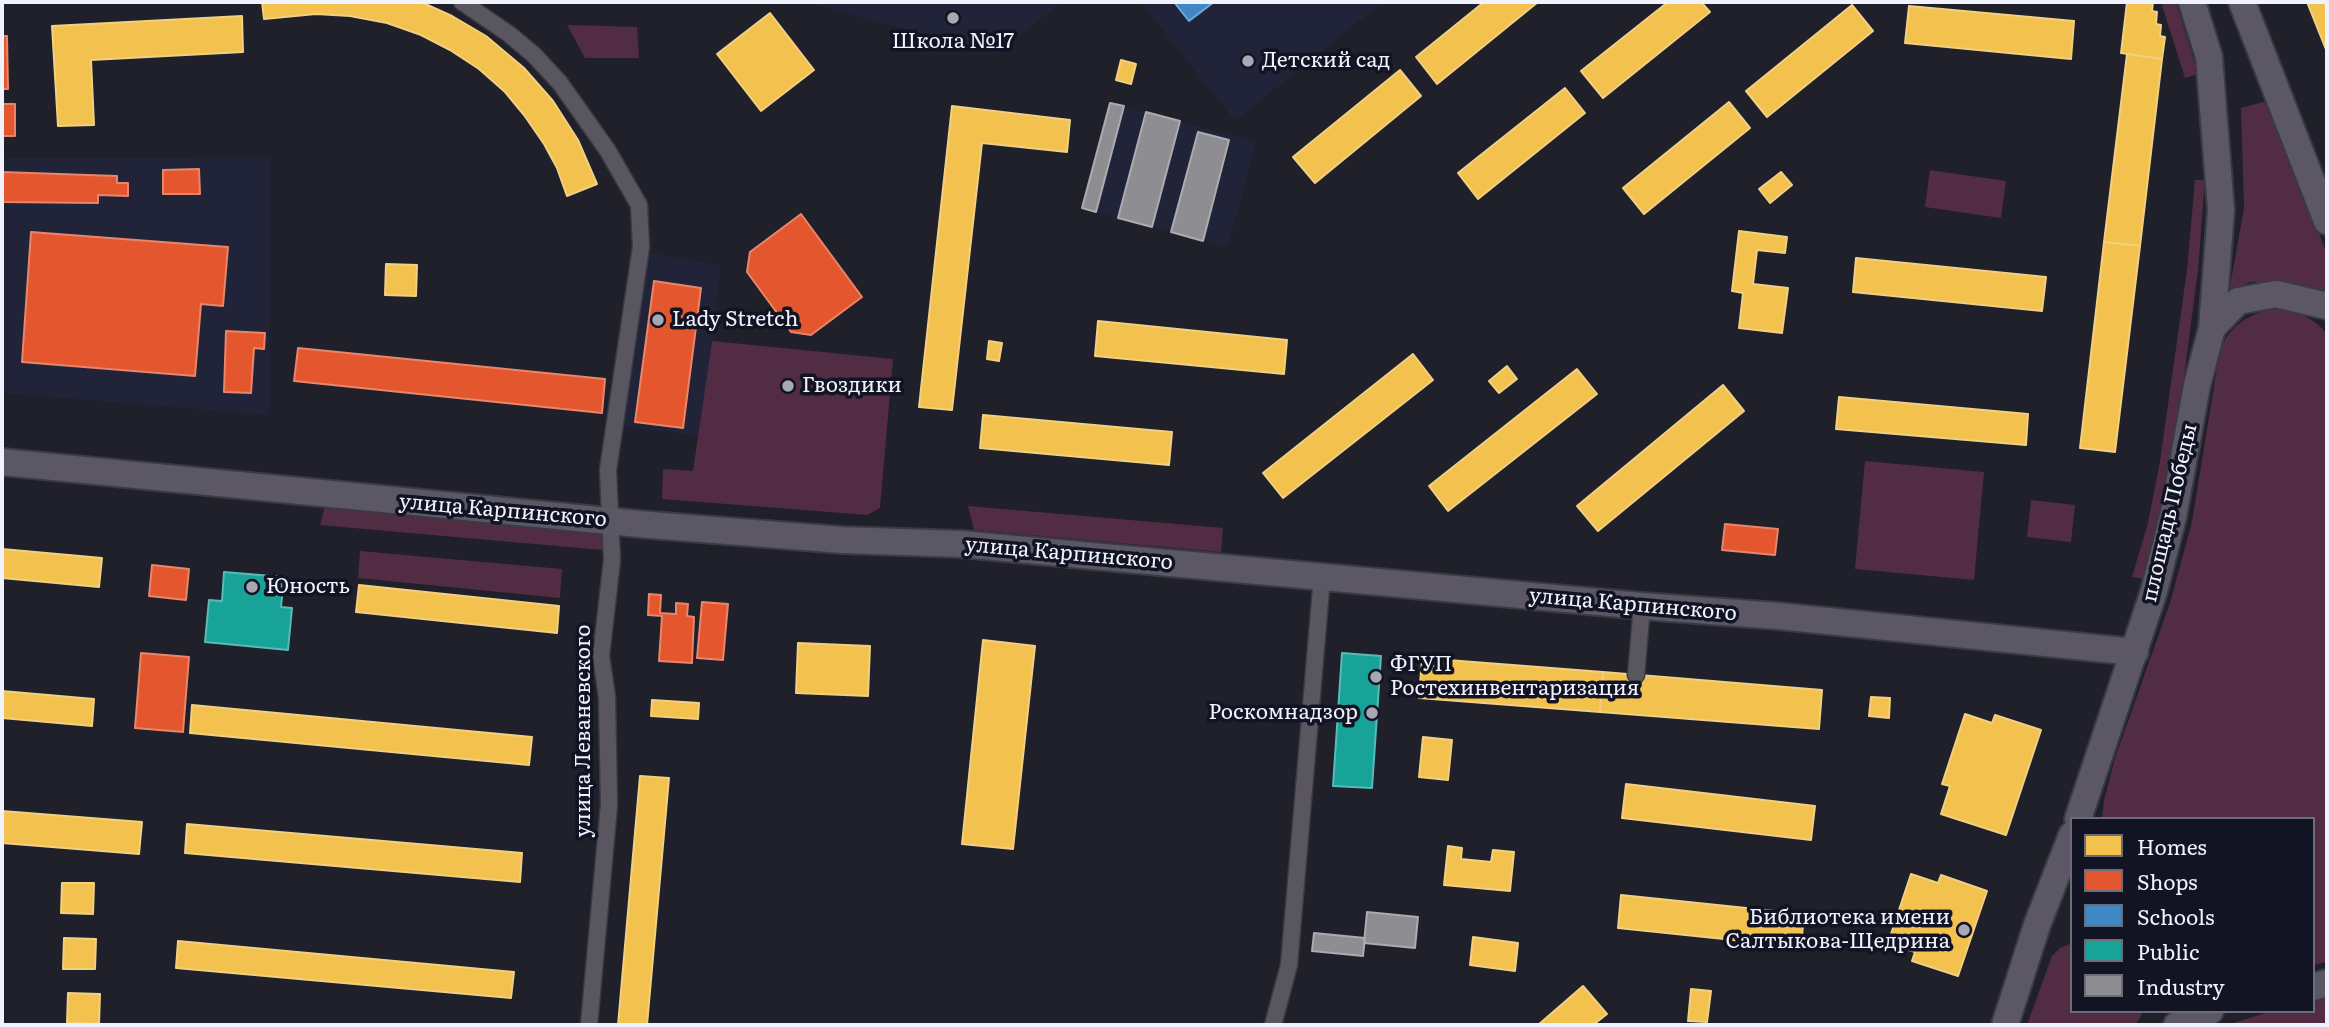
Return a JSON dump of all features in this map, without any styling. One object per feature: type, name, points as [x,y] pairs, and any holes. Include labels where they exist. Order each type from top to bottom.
[{"type":"main road","points":[[2192,2],[2209,57],[2221,210],[2212,328]]},
{"type":"main road","points":[[2242,2],[2327,221]]},
{"type":"main road","name":"площадь Победы","points":[[2083,814],[2154,591],[2172,517],[2197,385],[2212,328],[2238,301],[2276,294],[2327,306]]},
{"type":"main road","name":"улица Карпинского","points":[[2,462],[612,521],[843,540],[961,544],[1778,616],[2135,652]]},
{"type":"main road","points":[[2005,1025],[2037,925],[2070,840]]},
{"type":"main road","points":[[2177,1025],[2205,1013]]},
{"type":"street","name":"улица Леваневского","points":[[462,3],[509,34],[534,55],[560,83],[608,151],[639,205],[641,247],[608,470],[612,560],[601,656],[607,697],[609,805],[589,1025]]},
{"type":"street","points":[[1273,1025],[1289,965],[1322,577]]},
{"type":"street","points":[[1636,675],[1642,606]]},
{"type":"shaded area","name":"Школа №17","points":[[805,2],[1062,2],[996,54]]},
{"type":"shaded area","name":"Детский сад","points":[[1140,2],[1383,2],[1235,121]]},
{"type":"shaded area","points":[[2161,2],[2176,2],[2198,74],[2185,78]]},
{"type":"shaded area","points":[[567,25],[637,27],[639,58],[585,58]]},
{"type":"shaded area","points":[[2267,101],[2327,254],[2327,297],[2286,283],[2250,282],[2229,292],[2244,208],[2241,108]]},
{"type":"shaded area","points":[[1110,103],[1256,142],[1228,247],[1082,208]]},
{"type":"shaded area","points":[[271,157],[269,415],[2,393],[2,158]]},
{"type":"shaded area","points":[[1930,170],[2006,181],[2001,218],[1925,207]]},
{"type":"shaded area","points":[[2195,180],[2205,180],[2198,270],[2173,461],[2162,523],[2145,579],[2132,577],[2148,523],[2160,461],[2187,270]]},
{"type":"shaded area","points":[[634,250],[721,265],[699,436],[605,424]]},
{"type":"shaded area","points":[[2267,311],[2291,311],[2316,323],[2327,334],[2327,962],[2315,965],[2315,817],[2102,817],[2115,758],[2170,603],[2192,522],[2220,349],[2242,321]]},
{"type":"shaded area","points":[[712,341],[893,359],[880,508],[867,515],[662,499],[663,469],[693,471]]},
{"type":"shaded area","points":[[1865,461],[1984,472],[1974,580],[1855,569]]},
{"type":"shaded area","points":[[2031,500],[2075,505],[2071,542],[2027,537]]},
{"type":"shaded area","points":[[325,506],[602,532],[602,550],[320,525]]},
{"type":"shaded area","points":[[968,506],[1223,528],[1221,552],[974,530]]},
{"type":"shaded area","points":[[360,551],[562,569],[560,598],[358,578]]},
{"type":"shaded area","points":[[2070,944],[2070,1013],[2142,1013],[2135,1025],[2027,1025],[2052,956],[2060,948]]},
{"type":"shaded area","points":[[2327,997],[2327,1025],[2227,1025],[2266,1013],[2315,1013],[2315,1000]]},
{"type":"building: Homes","points":[[262,2],[421,2],[452,16],[486,36],[524,68],[553,101],[578,140],[597,184],[567,196],[557,168],[524,115],[505,92],[479,69],[450,50],[421,35],[387,23],[350,16],[316,14],[264,19]]},
{"type":"building: Homes","points":[[1484,2],[1538,2],[1437,84],[1416,57]]},
{"type":"building: Homes","points":[[1668,2],[1701,2],[1710,12],[1603,98],[1581,71]]},
{"type":"building: Homes","points":[[2127,2],[2153,2],[2152,11],[2157,12],[2156,24],[2161,25],[2160,36],[2165,37],[2162,59],[2121,53]]},
{"type":"building: Homes","points":[[2307,2],[2327,2],[2327,52]]},
{"type":"building: Homes","points":[[1852,5],[1873,31],[1767,117],[1746,91]]},
{"type":"building: Homes","points":[[1909,6],[2074,21],[2071,59],[1905,43]]},
{"type":"building: Homes","points":[[770,13],[814,70],[761,111],[717,54]]},
{"type":"building: Homes","points":[[242,16],[243,52],[91,60],[94,125],[58,126],[52,26]]},
{"type":"building: Homes","points":[[2127,54],[2162,59],[2140,246],[2104,242]]},
{"type":"building: Homes","points":[[1121,60],[1136,64],[1131,84],[1116,80]]},
{"type":"building: Homes","points":[[1400,70],[1421,96],[1315,183],[1293,157]]},
{"type":"building: Homes","points":[[1565,88],[1585,113],[1478,199],[1458,173]]},
{"type":"building: Homes","points":[[1729,102],[1750,128],[1644,214],[1623,188]]},
{"type":"building: Homes","points":[[952,106],[1070,120],[1067,152],[982,143],[952,410],[919,407]]},
{"type":"building: Homes","points":[[1781,172],[1792,185],[1770,203],[1759,189]]},
{"type":"building: Homes","points":[[1739,231],[1787,237],[1785,253],[1757,250],[1753,284],[1788,288],[1782,333],[1739,328],[1743,293],[1732,291]]},
{"type":"building: Homes","points":[[2104,242],[2140,246],[2115,452],[2080,448]]},
{"type":"building: Homes","points":[[1856,258],[2046,277],[2042,311],[1853,292]]},
{"type":"building: Homes","points":[[386,264],[417,265],[416,296],[385,295]]},
{"type":"building: Homes","points":[[1098,321],[1287,340],[1284,374],[1095,356]]},
{"type":"building: Homes","points":[[989,341],[1002,343],[999,361],[987,359]]},
{"type":"building: Homes","points":[[1413,354],[1433,380],[1283,498],[1263,473]]},
{"type":"building: Homes","points":[[1507,366],[1517,379],[1499,393],[1489,381]]},
{"type":"building: Homes","points":[[1577,369],[1597,394],[1448,511],[1429,486]]},
{"type":"building: Homes","points":[[1723,385],[1744,411],[1598,531],[1577,506]]},
{"type":"building: Homes","points":[[1839,397],[2028,414],[2026,445],[1836,429]]},
{"type":"building: Homes","points":[[983,415],[1172,432],[1169,465],[980,448]]},
{"type":"building: Homes","points":[[2,549],[102,558],[99,587],[2,578]]},
{"type":"building: Homes","points":[[359,585],[559,606],[557,633],[356,612]]},
{"type":"building: Homes","points":[[983,640],[1035,646],[1013,849],[962,844]]},
{"type":"building: Homes","points":[[798,643],[870,646],[868,696],[796,693]]},
{"type":"building: Homes","points":[[1422,658],[1603,672],[1600,712],[1419,698]]},
{"type":"building: Homes","points":[[1603,672],[1822,690],[1819,729],[1600,712]]},
{"type":"building: Homes","points":[[2,691],[94,699],[92,726],[2,718]]},
{"type":"building: Homes","points":[[1871,697],[1890,698],[1889,718],[1869,716]]},
{"type":"building: Homes","points":[[652,700],[699,703],[698,719],[651,716]]},
{"type":"building: Homes","points":[[192,705],[532,737],[529,765],[190,733]]},
{"type":"building: Homes","points":[[1965,714],[1992,723],[1995,715],[2041,730],[2006,835],[1941,814],[1950,786],[1942,784]]},
{"type":"building: Homes","points":[[1423,737],[1452,740],[1448,780],[1419,777]]},
{"type":"building: Homes","points":[[640,776],[669,778],[647,1025],[618,1025]]},
{"type":"building: Homes","points":[[1626,784],[1815,806],[1811,840],[1622,818]]},
{"type":"building: Homes","points":[[2,811],[142,822],[139,854],[2,843]]},
{"type":"building: Homes","points":[[187,824],[522,853],[520,882],[185,853]]},
{"type":"building: Homes","points":[[1448,846],[1462,848],[1461,859],[1491,862],[1493,850],[1514,852],[1510,891],[1444,885]]},
{"type":"building: Homes","points":[[1911,874],[1938,883],[1941,875],[1987,891],[1958,976],[1912,961],[1915,952],[1888,943]]},
{"type":"building: Homes","points":[[62,883],[94,883],[93,914],[61,913]]},
{"type":"building: Homes","points":[[1621,895],[1804,914],[1801,947],[1618,928]]},
{"type":"building: Homes","points":[[1473,937],[1518,943],[1515,971],[1470,965]]},
{"type":"building: Homes","points":[[64,938],[96,939],[95,969],[63,969]]},
{"type":"building: Homes","points":[[178,941],[514,972],[511,998],[176,968]]},
{"type":"building: Homes","points":[[1583,986],[1607,1014],[1593,1025],[1538,1025]]},
{"type":"building: Homes","points":[[1691,989],[1711,991],[1707,1022],[1688,1021]]},
{"type":"building: Homes","points":[[68,993],[100,994],[99,1024],[67,1023]]},
{"type":"building: Shops","points":[[2,36],[7,36],[8,89],[2,89]]},
{"type":"building: Shops","points":[[2,104],[15,104],[15,136],[2,136]]},
{"type":"building: Shops","points":[[199,169],[200,194],[163,194],[163,170]]},
{"type":"building: Shops","points":[[2,172],[117,176],[117,183],[128,183],[128,196],[98,195],[98,203],[2,202]]},
{"type":"building: Shops","points":[[801,214],[862,297],[811,335],[791,332],[747,272],[750,252]]},
{"type":"building: Shops","points":[[31,232],[228,247],[223,306],[201,304],[195,376],[22,362]]},
{"type":"building: Shops","points":[[654,281],[701,288],[683,428],[635,422]]},
{"type":"building: Shops","points":[[226,331],[265,333],[264,349],[254,348],[251,393],[224,392]]},
{"type":"building: Shops","points":[[298,348],[605,379],[602,413],[294,381]]},
{"type":"building: Shops","points":[[1725,524],[1778,529],[1775,555],[1722,550]]},
{"type":"building: Shops","points":[[152,565],[189,569],[186,600],[149,596]]},
{"type":"building: Shops","points":[[649,594],[661,595],[660,613],[676,614],[676,603],[688,604],[687,616],[694,617],[692,663],[659,661],[662,616],[648,615]]},
{"type":"building: Shops","points":[[702,602],[728,604],[723,660],[697,658]]},
{"type":"building: Shops","points":[[141,653],[189,657],[183,732],[135,728]]},
{"type":"building: Schools","points":[[1174,2],[1214,2],[1189,21]]},
{"type":"building: Public","points":[[224,572],[284,577],[281,607],[292,608],[288,650],[205,642],[209,600],[222,601]]},
{"type":"building: Public","points":[[1342,653],[1381,656],[1372,788],[1333,786]]},
{"type":"building: Industry","points":[[1110,103],[1124,106],[1096,212],[1082,208]]},
{"type":"building: Industry","points":[[1146,112],[1180,121],[1152,227],[1118,218]]},
{"type":"building: Industry","points":[[1198,132],[1229,140],[1203,241],[1171,232]]},
{"type":"building: Industry","points":[[1367,912],[1418,917],[1415,948],[1364,943]]},
{"type":"building: Industry","points":[[1314,933],[1365,938],[1363,956],[1312,951]]},
{"type":"place","name":"Школа №17","points":[[953,18]]},
{"type":"place","name":"Детский сад","points":[[1248,61]]},
{"type":"place","name":"Lady Stretch","points":[[658,320]]},
{"type":"place","name":"Гвоздики","points":[[788,386]]},
{"type":"place","name":"Юность","points":[[252,587]]},
{"type":"place","name":"ФГУП Ростехинвентаризация","points":[[1376,677]]},
{"type":"place","name":"Роскомнадзор","points":[[1372,713]]},
{"type":"place","name":"Библиотека имени Салтыкова-Щедрина","points":[[1964,930]]}]
